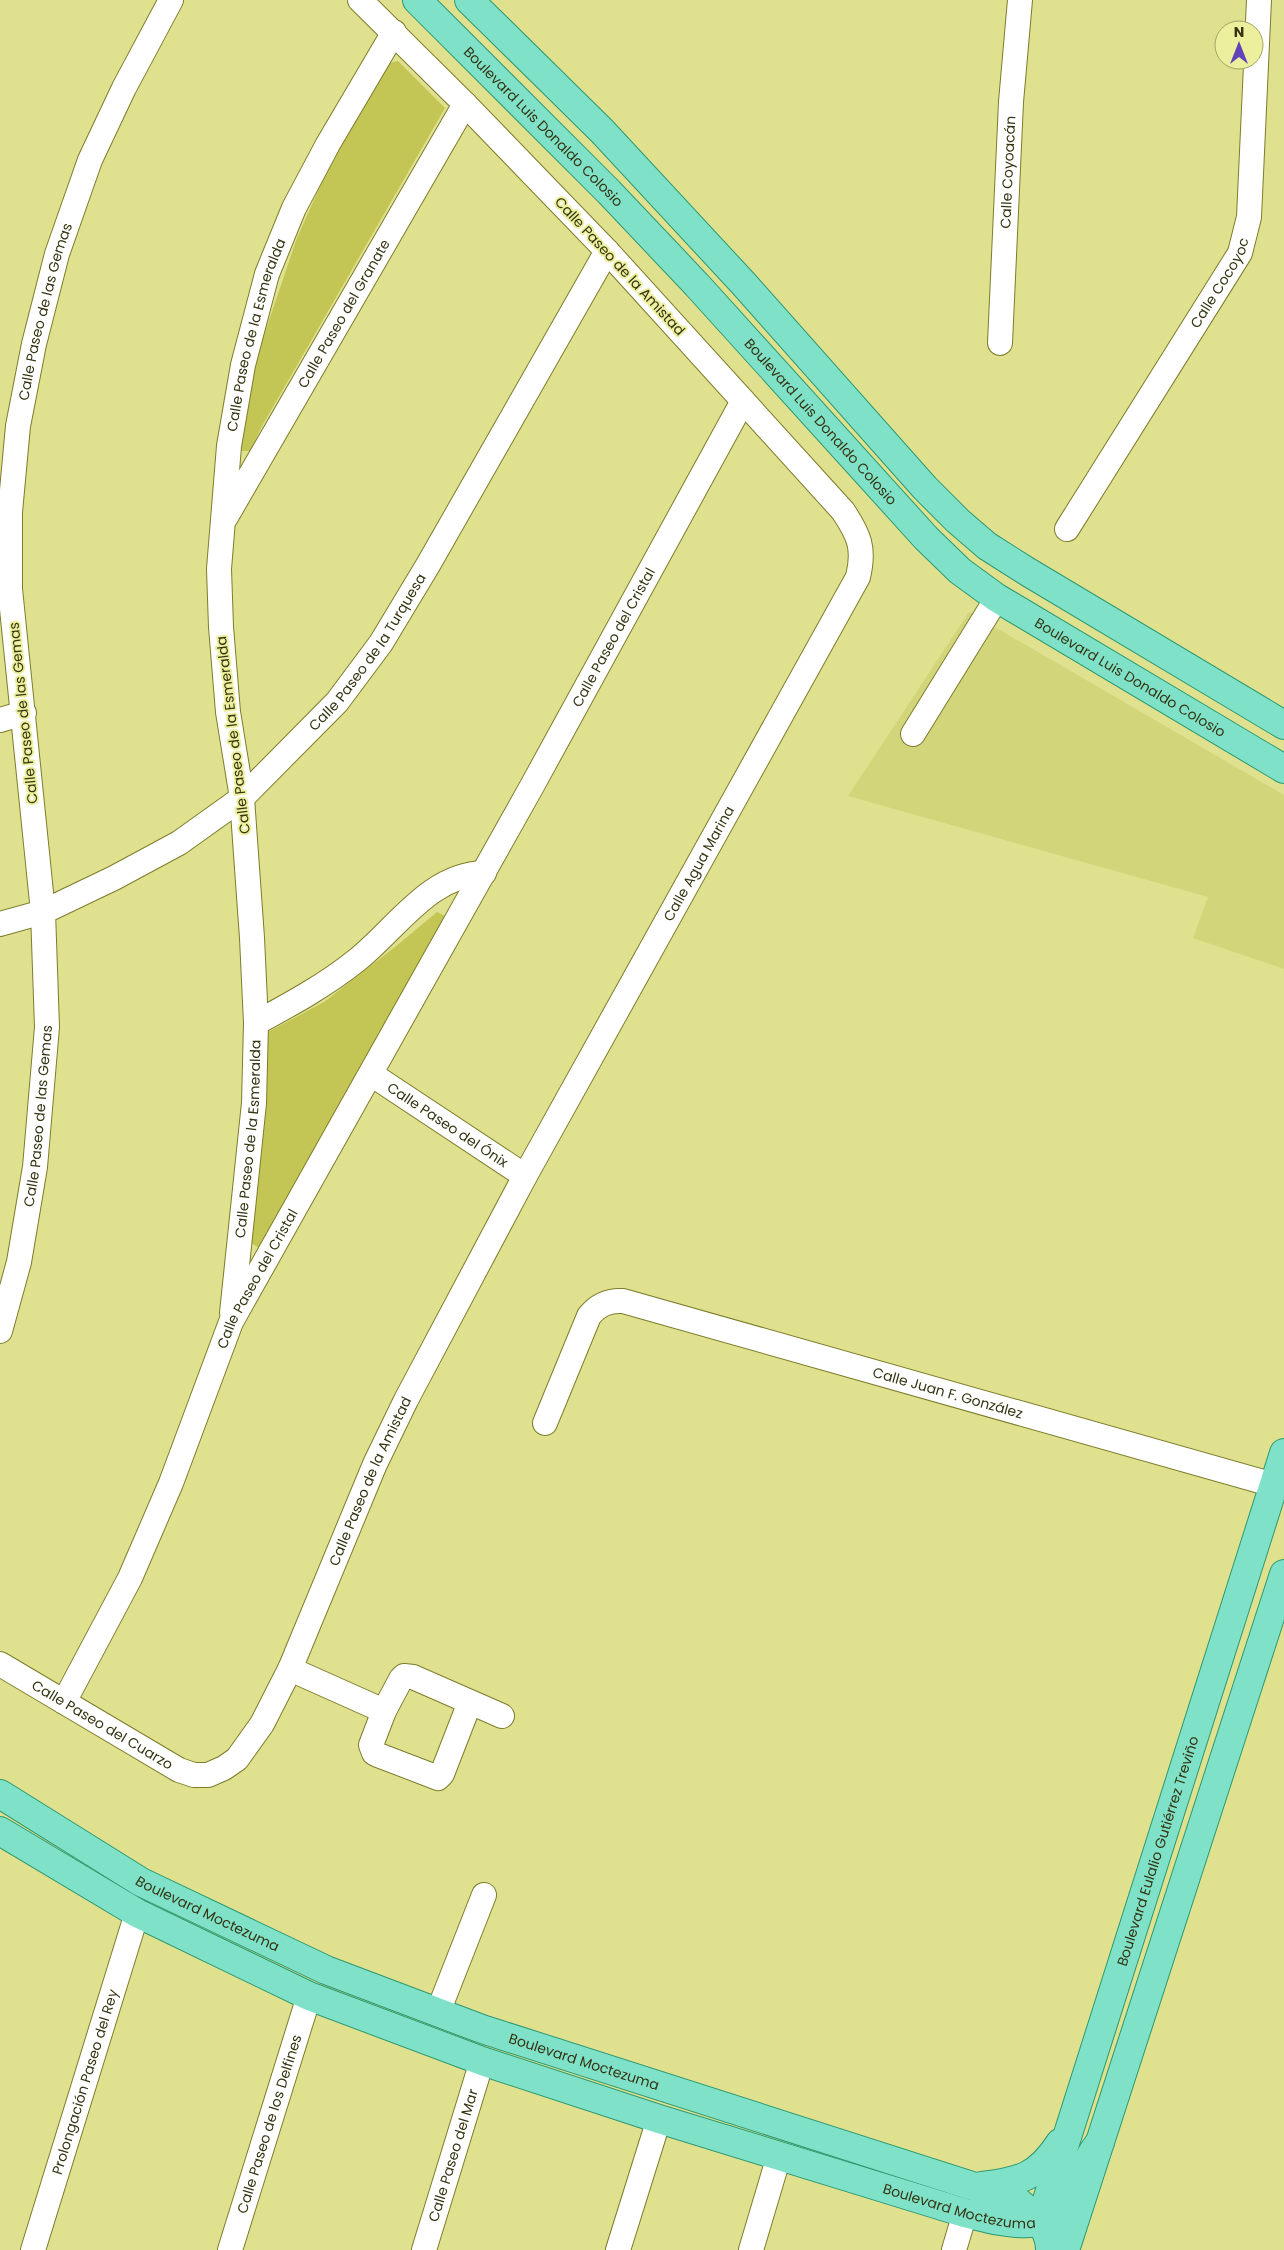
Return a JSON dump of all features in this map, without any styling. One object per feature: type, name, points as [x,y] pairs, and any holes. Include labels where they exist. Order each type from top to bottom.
[{"type":"main road","name":"Boulevard Luis Donaldo Colosio","points":[[417,0],[622,206],[697,285],[926,538],[960,571],[997,598],[1284,769]]},
{"type":"main road","points":[[468,0],[615,146],[743,283],[926,488],[958,521],[987,546],[1028,572],[1284,725]]},
{"type":"main road","name":"Boulevard Eulalio Gutiérrez Treviño","points":[[1031,2250],[1284,1453]]},
{"type":"main road","points":[[1065,2250],[1284,1574]]},
{"type":"main road","name":"Boulevard Moctezuma","points":[[0,1794],[141,1882],[326,1970],[482,2029],[978,2186],[1016,2200],[1040,2222]]},
{"type":"main road","name":"Boulevard Moctezuma","points":[[0,1831],[138,1913],[309,1996],[482,2061],[659,2119],[965,2213],[1010,2223],[1040,2222]]},
{"type":"main road","points":[[978,2186],[1024,2178],[1038,2170],[1050,2158],[1072,2125]]},
{"type":"main road","points":[[1050,2250],[1047,2234],[1040,2222],[1056,2214],[1064,2203],[1085,2163],[1100,2142]]},
{"type":"street","name":"Calle Paseo de las Gemas","points":[[0,1331],[19,1262],[35,1167],[47,1027],[43,912],[10,589],[10,512],[18,426],[34,344],[57,254],[90,160],[124,88],[171,0]]},
{"type":"street","name":"Calle Paseo de la Amistad","points":[[360,0],[465,104],[607,251],[843,511],[855,529],[861,547]]},
{"type":"street","name":"Calle Coyoacán","points":[[1000,343],[1011,102],[1020,0]]},
{"type":"street","name":"Calle Cocoyoc","points":[[1067,529],[1240,253],[1250,207],[1259,0]]},
{"type":"street","name":"Calle Paseo de la Esmeralda","points":[[231,1322],[254,1103],[256,1023],[242,798],[228,712],[221,627],[220,569],[222,523],[230,446],[243,365],[267,274],[294,208],[328,144],[394,32]]},
{"type":"street","name":"Calle Paseo del Granate","points":[[222,523],[465,104]]},
{"type":"street","name":"Calle Paseo de la Turquesa","points":[[0,924],[43,912],[114,878],[179,843],[242,798],[337,702],[381,643],[428,565],[607,251]]},
{"type":"street","name":"Calle Paseo del Cristal","points":[[64,1702],[130,1578],[170,1483],[231,1322],[484,873],[743,401]]},
{"type":"street","name":"Calle Agua Marina","points":[[525,1176],[858,577],[861,547]]},
{"type":"street","points":[[912,734],[997,598]]},
{"type":"street","points":[[0,720],[24,713]]},
{"type":"street","points":[[256,1023],[316,990],[357,960],[424,898],[449,880],[468,873],[484,873]]},
{"type":"street","name":"Calle Paseo del Ónix","points":[[371,1074],[525,1176]]},
{"type":"street","name":"Calle Paseo de la Amistad","points":[[208,1775],[237,1759],[250,1744],[290,1669],[375,1464],[406,1400],[525,1176]]},
{"type":"street","name":"Calle Juan F. González","points":[[545,1423],[589,1316],[595,1308],[605,1302],[623,1301],[1274,1485]]},
{"type":"street","name":"Calle Paseo del Cuarzo","points":[[0,1664],[179,1770],[194,1775],[208,1775]]},
{"type":"street","points":[[290,1669],[384,1711]]},
{"type":"street","points":[[470,1702],[442,1774],[438,1778],[374,1752],[371,1745],[384,1711],[401,1678],[409,1676],[470,1702],[502,1716]]},
{"type":"street","points":[[438,2012],[484,1895]]},
{"type":"street","name":"Prolongación Paseo del Rey","points":[[33,2250],[138,1913]]},
{"type":"street","name":"Calle Paseo de los Delfines","points":[[230,2250],[309,1996]]},
{"type":"street","name":"Calle Paseo del Mar","points":[[424,2250],[482,2061]]},
{"type":"street","points":[[618,2250],[659,2119]]},
{"type":"street","points":[[751,2250],[779,2156]]},
{"type":"street","points":[[954,2250],[965,2213]]},
{"type":"shaded area","points":[[398,61],[445,108],[262,426],[250,451],[236,451],[240,422],[263,338],[297,238],[338,146],[384,64]]},
{"type":"shaded area","points":[[969,612],[1284,795],[1284,969],[1193,938],[1208,897],[848,796]]},
{"type":"shaded area","points":[[437,912],[445,916],[259,1248],[248,1241],[259,1157],[268,1032],[324,1002]]}]
